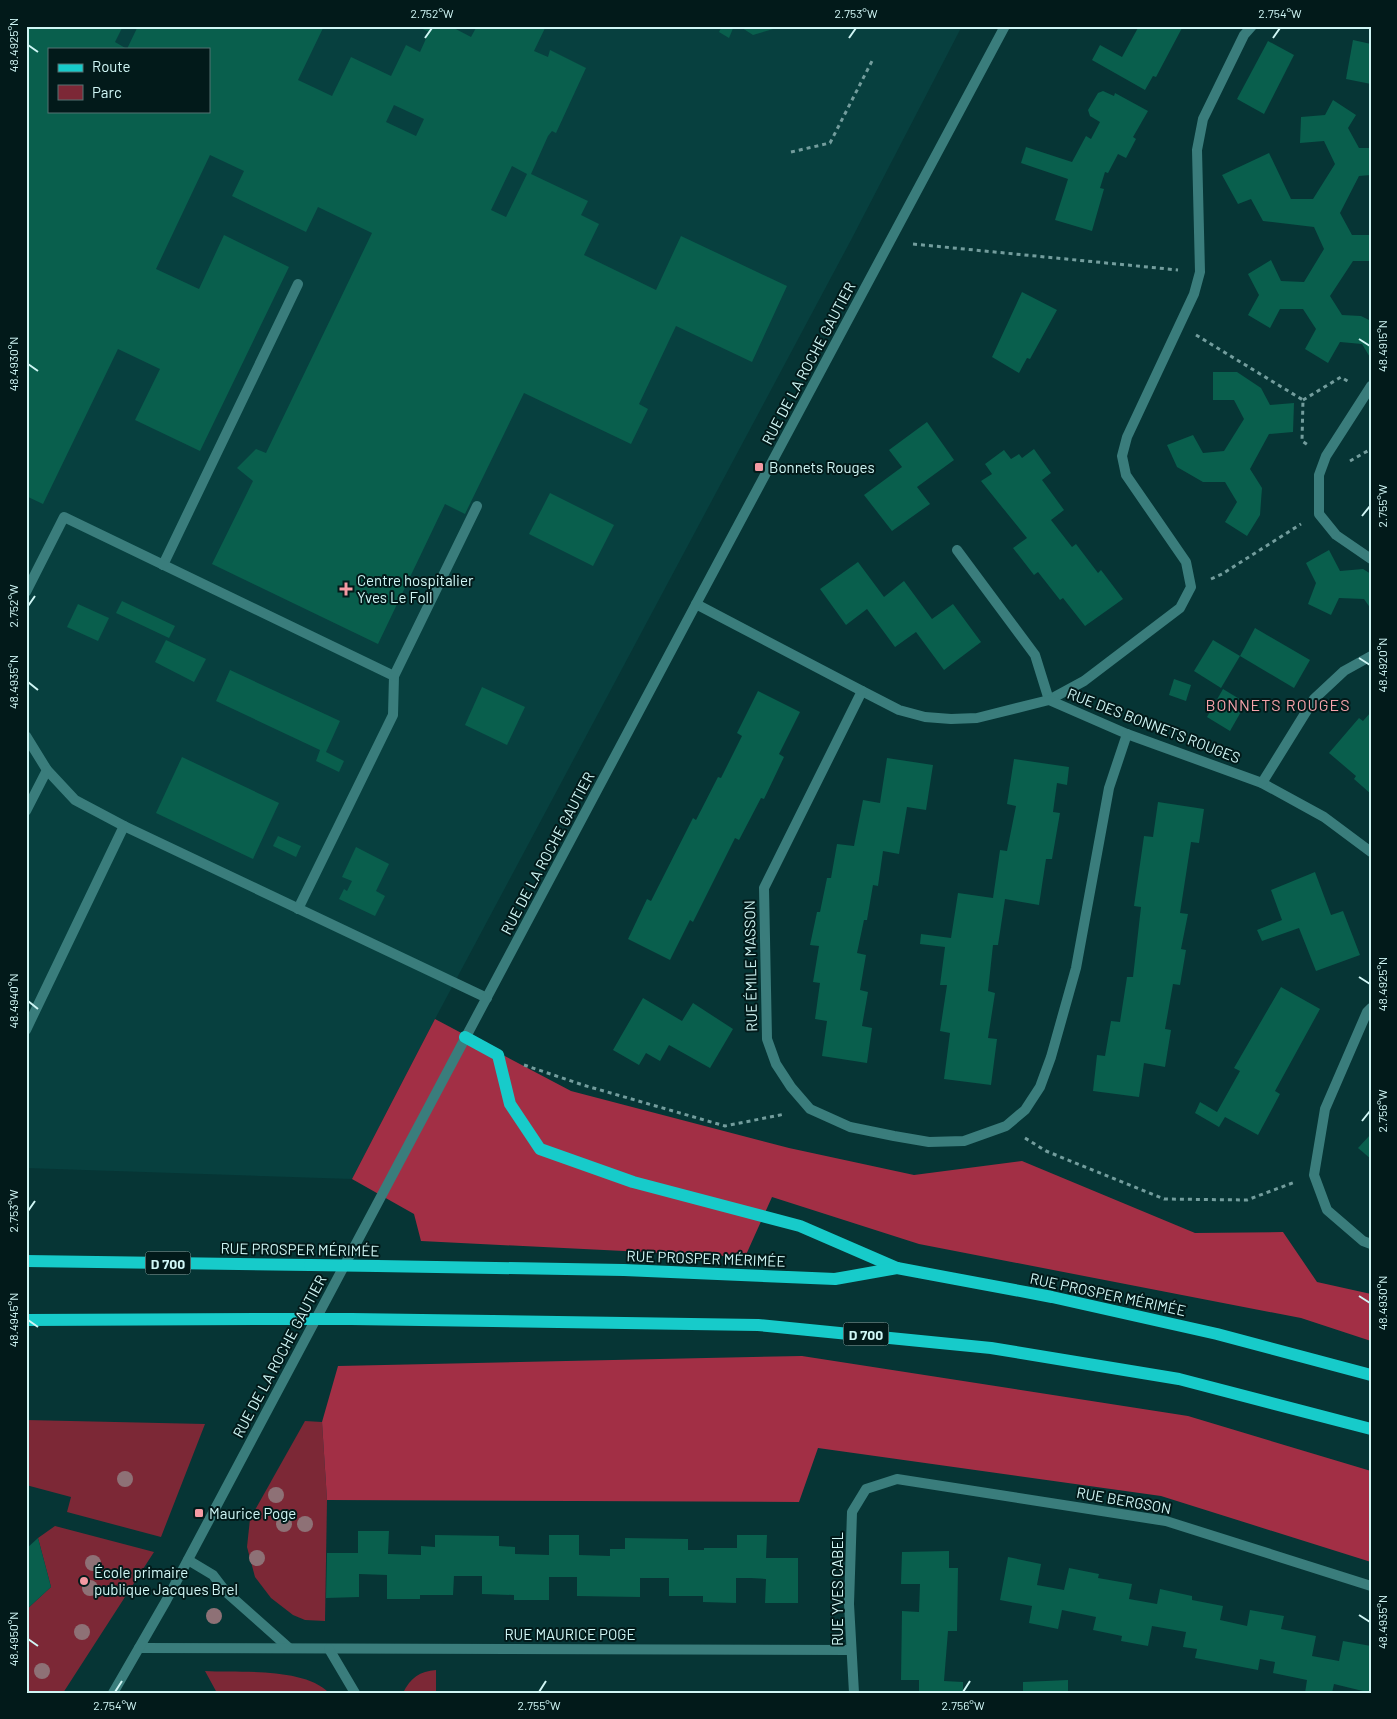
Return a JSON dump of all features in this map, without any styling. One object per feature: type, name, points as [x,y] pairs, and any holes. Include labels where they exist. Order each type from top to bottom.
[{"type":"main road","points":[[465,1037],[498,1055],[510,1104],[540,1149],[634,1182],[800,1226],[897,1268]]},
{"type":"main road","name":"RUE PROSPER MÉRIMÉE","points":[[26,1261],[624,1270],[835,1279],[897,1268],[1052,1297],[1217,1334],[1371,1375]]},
{"type":"main road","name":"D 700","points":[[26,1320],[351,1319],[758,1325],[982,1346],[1179,1379],[1371,1429]]},
{"type":"street","name":"RUE DE LA ROCHE GAUTIER","points":[[112,1693],[188,1560],[465,1037],[1006,26]]},
{"type":"street","points":[[957,550],[1035,655],[1049,700],[1084,681],[1180,608],[1192,587],[1186,562],[1126,475],[1122,456],[1126,437],[1194,294],[1200,272],[1198,142],[1203,119],[1244,35],[1252,26]]},
{"type":"street","points":[[163,565],[298,284]]},
{"type":"street","points":[[1368,389],[1326,456],[1319,475],[1319,514],[1336,535],[1371,559]]},
{"type":"street","points":[[298,909],[393,715],[394,676],[477,506]]},
{"type":"street","points":[[26,592],[64,517],[394,676]]},
{"type":"street","name":"RUE DES BONNETS ROUGES","points":[[696,604],[899,710],[925,717],[977,718],[1049,700],[1127,734],[1262,782],[1324,817],[1371,852]]},
{"type":"street","points":[[1262,782],[1314,699],[1344,671],[1371,656]]},
{"type":"street","name":"RUE ÉMILE MASSON","points":[[862,692],[764,888],[766,1038],[776,1064],[791,1088],[810,1108],[850,1127],[929,1142],[964,1141],[1006,1126],[1025,1110],[1040,1087],[1051,1057],[1076,968],[1109,788],[1127,734]]},
{"type":"street","points":[[26,736],[47,770],[75,800],[124,826],[487,998]]},
{"type":"street","points":[[26,811],[47,770]]},
{"type":"street","points":[[26,1030],[124,826]]},
{"type":"street","points":[[1371,1008],[1367,1012],[1325,1108],[1314,1175],[1327,1210],[1363,1241],[1371,1244]]},
{"type":"street","name":"RUE BERGSON","points":[[866,1489],[897,1479],[1166,1521],[1371,1586]]},
{"type":"street","name":"RUE YVES CABEL","points":[[854,1693],[850,1604],[852,1512],[866,1489]]},
{"type":"street","points":[[188,1560],[212,1575],[226,1592],[290,1648]]},
{"type":"street","name":"RUE MAURICE POGE","points":[[139,1648],[851,1650]]},
{"type":"street","points":[[329,1649],[354,1693]]},
{"type":"path","points":[[791,152],[830,143],[872,61]]},
{"type":"path","points":[[890,242],[1200,272]]},
{"type":"path","points":[[1180,325],[1303,400]]},
{"type":"path","points":[[1303,400],[1341,377],[1368,389]]},
{"type":"path","points":[[1303,400],[1302,442],[1342,466],[1371,449]]},
{"type":"path","points":[[1192,587],[1222,574],[1319,514]]},
{"type":"path","points":[[498,1055],[584,1085],[725,1126],[810,1108]]},
{"type":"path","points":[[1006,1126],[1046,1151],[1164,1199],[1247,1200],[1314,1175]]},
{"type":"shaded area","name":"Centre hospitalier Yves Le Foll","points":[[26,26],[962,26],[851,240],[435,1019],[352,1179],[26,1168]]},
{"type":"shaded area","points":[[435,1019],[571,1091],[789,1148],[914,1175],[1022,1161],[1195,1233],[1283,1232],[1317,1282],[1371,1294],[1371,1341],[1301,1318],[919,1244],[772,1197],[745,1257],[421,1241],[414,1214],[352,1179]]},
{"type":"shaded area","points":[[802,1356],[1188,1416],[1371,1471],[1371,1562],[1161,1496],[818,1448],[799,1502],[327,1500],[322,1422],[338,1366]]},
{"type":"green space","points":[[26,1420],[205,1424],[161,1537],[67,1512],[71,1497],[26,1485]]},
{"type":"green space","points":[[305,1421],[322,1422],[327,1500],[325,1621],[305,1620],[293,1615],[271,1598],[255,1577],[247,1547],[250,1519]]},
{"type":"green space","points":[[55,1526],[154,1552],[63,1693],[26,1693],[26,1610],[51,1587],[38,1538]]},
{"type":"green space","points":[[436,1670],[436,1693],[403,1693],[416,1676]]},
{"type":"green space","points":[[205,1671],[288,1675],[318,1685],[329,1693],[217,1693]]},
{"type":"building","points":[[26,26],[123,26],[115,42],[125,48],[48,48],[48,112],[210,112],[210,48],[127,48],[138,26],[324,26],[298,80],[332,96],[351,57],[391,76],[406,45],[420,52],[429,32],[416,26],[450,26],[471,37],[477,26],[546,26],[534,51],[548,57],[550,50],[586,68],[556,133],[552,131],[548,136],[531,174],[588,201],[581,215],[599,224],[584,255],[656,290],[681,236],[787,286],[752,362],[676,326],[639,404],[648,409],[631,444],[524,393],[465,514],[445,504],[378,644],[212,564],[253,481],[237,468],[256,449],[266,453],[372,233],[318,207],[306,232],[232,196],[244,171],[210,155],[156,269],[199,289],[224,235],[289,267],[200,451],[135,420],[160,369],[118,349],[43,504],[26,496]],"holes":[[[394,105],[424,119],[416,136],[386,122]],[[512,166],[527,174],[506,217],[491,210]]]},
{"type":"building","points":[[722,26],[734,26],[729,38],[719,32]]},
{"type":"building","points":[[739,26],[779,26],[780,27],[753,35]]},
{"type":"building","points":[[1139,26],[1182,28],[1156,77],[1153,76],[1145,90],[1092,60],[1100,45],[1122,57]]},
{"type":"building","points":[[1353,40],[1371,44],[1371,84],[1346,79]]},
{"type":"building","points":[[1268,41],[1294,55],[1264,114],[1237,99]]},
{"type":"building","points":[[1103,91],[1114,96],[1115,93],[1148,111],[1133,137],[1136,139],[1126,158],[1118,154],[1108,173],[1105,172],[1100,188],[1104,189],[1092,231],[1055,220],[1068,179],[1021,163],[1026,147],[1072,162],[1086,136],[1091,139],[1100,122],[1090,116],[1088,110],[1098,93]]},
{"type":"building","points":[[1333,100],[1356,115],[1348,128],[1359,148],[1371,148],[1371,175],[1359,176],[1340,213],[1352,235],[1371,235],[1371,261],[1353,261],[1330,296],[1342,315],[1361,316],[1371,321],[1371,359],[1362,344],[1340,342],[1328,363],[1305,349],[1316,329],[1303,309],[1280,309],[1270,328],[1248,315],[1259,295],[1248,274],[1271,260],[1281,281],[1304,282],[1324,249],[1314,227],[1263,221],[1251,199],[1238,204],[1222,175],[1269,153],[1291,199],[1313,199],[1335,164],[1324,141],[1300,143],[1301,117],[1325,115]]},
{"type":"building","points":[[1022,292],[1057,310],[1030,359],[1027,358],[1019,373],[992,357]]},
{"type":"building","points":[[1213,372],[1237,372],[1261,388],[1270,405],[1294,403],[1293,432],[1269,434],[1250,469],[1262,488],[1260,515],[1247,536],[1225,522],[1237,502],[1225,482],[1203,482],[1177,467],[1167,445],[1193,435],[1203,453],[1224,451],[1244,419],[1234,400],[1213,400]]},
{"type":"building","points":[[927,422],[954,460],[917,487],[930,504],[892,531],[864,495],[902,467],[889,450]]},
{"type":"building","points":[[1034,449],[1051,473],[1042,480],[1064,510],[1051,520],[1072,547],[1076,544],[1098,573],[1101,570],[1123,599],[1085,626],[1063,598],[1060,600],[1038,572],[1034,575],[1013,548],[1027,538],[981,481],[992,474],[985,464],[1004,450],[1011,459],[1019,454],[1022,458]]},
{"type":"building","points":[[550,493],[614,525],[593,566],[529,534]]},
{"type":"building","points":[[1329,550],[1340,571],[1363,569],[1371,574],[1371,609],[1364,599],[1339,598],[1331,615],[1308,604],[1316,583],[1306,563]]},
{"type":"building","points":[[858,562],[884,597],[904,581],[932,619],[953,604],[981,642],[944,670],[916,632],[895,647],[867,609],[846,625],[820,589]]},
{"type":"building","points":[[122,601],[175,626],[169,638],[116,613]]},
{"type":"building","points":[[78,604],[109,618],[98,641],[67,627]]},
{"type":"building","points":[[1255,628],[1310,660],[1294,688],[1240,656]]},
{"type":"building","points":[[166,640],[206,659],[194,682],[155,662]]},
{"type":"building","points":[[1213,640],[1240,656],[1221,688],[1194,671]]},
{"type":"building","points":[[230,670],[340,721],[326,752],[344,761],[339,772],[316,761],[320,750],[216,701]]},
{"type":"building","points":[[1174,679],[1191,685],[1186,701],[1169,695]]},
{"type":"building","points":[[482,687],[525,707],[507,745],[465,725]]},
{"type":"building","points":[[1223,689],[1246,703],[1230,731],[1207,717]]},
{"type":"building","points":[[758,691],[800,712],[779,754],[784,757],[764,799],[761,798],[739,840],[735,838],[693,922],[690,920],[670,960],[628,939],[647,899],[651,901],[693,818],[696,820],[718,777],[721,778],[742,736],[737,733]]},
{"type":"building","points":[[1371,712],[1371,794],[1354,779],[1356,776],[1329,753],[1359,718],[1363,721]]},
{"type":"building","points":[[182,757],[279,803],[253,859],[156,813]]},
{"type":"building","points":[[887,758],[933,765],[926,810],[907,807],[899,854],[883,851],[878,886],[873,885],[867,920],[864,920],[857,953],[866,955],[860,990],[868,992],[862,1026],[872,1028],[867,1063],[822,1056],[827,1021],[815,1019],[820,983],[813,982],[819,946],[810,945],[817,912],[820,912],[827,878],[831,878],[837,844],[854,846],[863,800],[880,803]]},
{"type":"building","points":[[1014,759],[1069,767],[1067,785],[1057,783],[1053,812],[1060,813],[1052,859],[1046,859],[1039,905],[1005,899],[998,945],[993,945],[988,991],[995,993],[988,1038],[997,1039],[991,1085],[944,1079],[950,1033],[940,1031],[947,985],[940,985],[945,947],[920,944],[921,934],[951,938],[958,893],[993,898],[1000,850],[1007,851],[1016,806],[1007,804]]},
{"type":"building","points":[[1158,802],[1204,809],[1199,843],[1191,842],[1180,913],[1188,914],[1181,949],[1186,950],[1180,985],[1173,984],[1165,1029],[1171,1030],[1165,1067],[1144,1063],[1139,1097],[1093,1091],[1097,1055],[1105,1056],[1111,1021],[1120,1022],[1127,977],[1133,977],[1141,907],[1134,906],[1144,836],[1153,837]]},
{"type":"building","points":[[278,836],[301,846],[296,857],[273,846]]},
{"type":"building","points":[[356,847],[389,864],[376,891],[385,896],[375,916],[339,899],[344,889],[347,891],[352,881],[342,877]]},
{"type":"building","points":[[1315,872],[1331,915],[1343,911],[1360,955],[1316,971],[1299,928],[1262,941],[1257,930],[1282,920],[1271,890]]},
{"type":"building","points":[[1281,987],[1320,1009],[1275,1091],[1280,1094],[1258,1135],[1225,1117],[1219,1127],[1195,1113],[1200,1102],[1217,1112],[1240,1071],[1234,1068]]},
{"type":"building","points":[[643,998],[682,1021],[693,1003],[733,1029],[710,1068],[669,1045],[660,1061],[646,1053],[639,1065],[613,1050]]},
{"type":"building","points":[[1371,1134],[1371,1159],[1358,1148]]},
{"type":"building","points":[[358,1531],[389,1531],[388,1554],[421,1555],[421,1546],[435,1547],[435,1535],[499,1536],[499,1546],[515,1547],[515,1554],[549,1555],[549,1535],[579,1535],[579,1555],[610,1556],[610,1549],[625,1549],[625,1538],[688,1539],[688,1550],[704,1550],[704,1548],[737,1548],[737,1535],[767,1535],[766,1558],[798,1558],[798,1603],[765,1603],[766,1579],[751,1578],[736,1578],[736,1603],[703,1602],[703,1596],[669,1596],[669,1578],[640,1578],[640,1597],[577,1596],[577,1577],[549,1577],[549,1600],[514,1600],[514,1595],[482,1594],[482,1576],[454,1576],[453,1595],[420,1595],[420,1599],[387,1599],[387,1575],[359,1574],[359,1597],[326,1598],[327,1553],[358,1553]]},
{"type":"building","points":[[38,1538],[51,1587],[26,1610],[26,1549]]},
{"type":"building","points":[[949,1551],[949,1568],[958,1568],[957,1631],[948,1631],[944,1681],[963,1682],[963,1693],[919,1693],[919,1680],[901,1680],[902,1611],[919,1612],[920,1584],[901,1584],[902,1552]]},
{"type":"building","points":[[1008,1557],[1041,1564],[1037,1585],[1064,1590],[1069,1568],[1099,1574],[1098,1578],[1132,1584],[1129,1599],[1157,1604],[1160,1589],[1192,1596],[1192,1600],[1223,1606],[1220,1620],[1247,1626],[1250,1610],[1284,1616],[1281,1629],[1316,1636],[1312,1656],[1339,1661],[1343,1641],[1371,1646],[1371,1693],[1334,1684],[1332,1693],[1305,1693],[1307,1680],[1273,1673],[1275,1662],[1260,1659],[1258,1670],[1195,1658],[1197,1649],[1183,1647],[1186,1632],[1152,1626],[1148,1646],[1121,1641],[1122,1636],[1093,1630],[1096,1617],[1062,1610],[1058,1629],[1029,1623],[1032,1606],[1000,1600]]},
{"type":"building","points":[[1068,1680],[1068,1693],[1023,1693],[1023,1682]]},
{"type":"place","name":"Bonnets Rouges","points":[[759,467]]},
{"type":"place","name":"Centre hospitalier Yves Le Foll","points":[[346,589]]},
{"type":"place","name":"Maurice Poge","points":[[199,1513]]},
{"type":"place","name":"École primaire publique Jacques Brel","points":[[84,1581]]},
{"type":"district","name":"BONNETS ROUGES","points":[[1278,704]]}]
